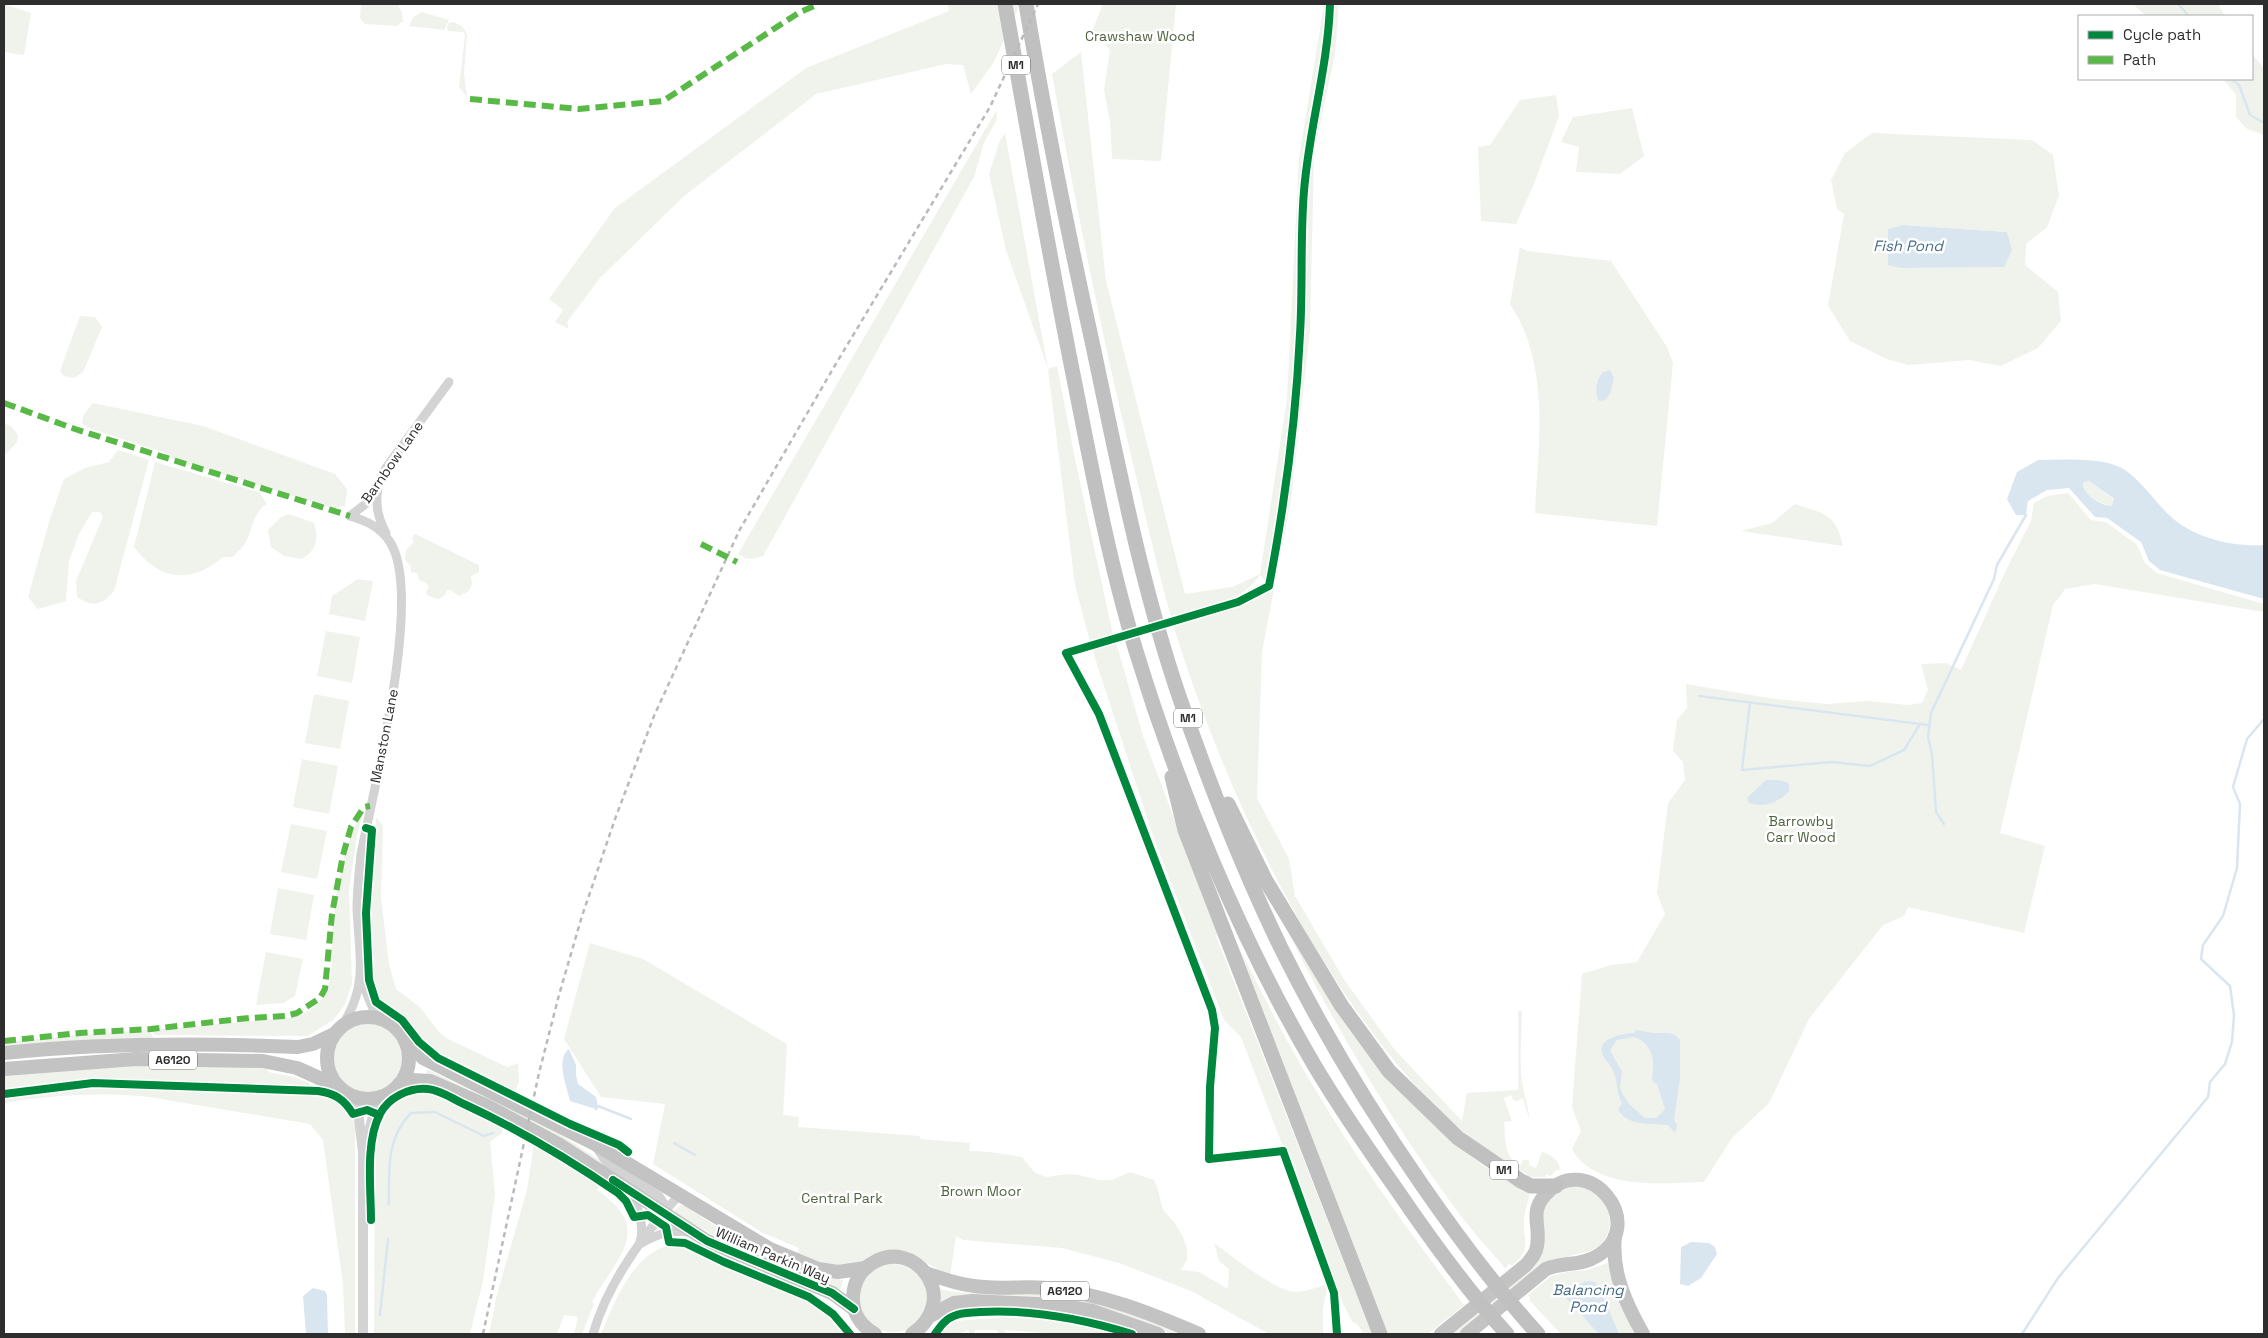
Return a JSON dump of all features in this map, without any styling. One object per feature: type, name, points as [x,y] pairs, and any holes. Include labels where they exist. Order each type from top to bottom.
[{"type":"highway","name":"M1","points":[[1005,4],[1092,471],[1133,640],[1155,708],[1207,846],[1260,962],[1314,1063],[1415,1217],[1473,1294],[1507,1334]]},
{"type":"highway","name":"M1","points":[[1026,4],[1042,96],[1118,467],[1147,584],[1180,697],[1236,847],[1281,947],[1334,1047],[1390,1138],[1490,1279],[1538,1334]]},
{"type":"highway","name":"M1","points":[[1180,697],[1266,881],[1341,1005],[1389,1071],[1458,1138],[1531,1186],[1556,1186]]},
{"type":"highway","name":"M1","points":[[1155,708],[1185,830],[1380,1334]]},
{"type":"highway","points":[[365,1016],[389,1022],[399,1030],[406,1041],[408,1064],[399,1084],[386,1095],[374,1098],[361,1098],[344,1091],[327,1065],[328,1046],[338,1030],[352,1019],[365,1016]]},
{"type":"highway","name":"A6120","points":[[4,1053],[65,1047],[172,1043],[298,1047],[312,1044],[338,1030]]},
{"type":"highway","name":"William Parkin Way","points":[[406,1041],[423,1058],[595,1144],[748,1238],[797,1261],[818,1269],[838,1272],[866,1268],[880,1260],[897,1257],[908,1260],[926,1273]]},
{"type":"highway","name":"A6120","points":[[4,1069],[136,1059],[263,1061],[297,1068],[344,1091]]},
{"type":"highway","name":"William Parkin Way","points":[[399,1084],[410,1080],[430,1081],[487,1106],[560,1145],[631,1192],[665,1211],[694,1233],[738,1256],[832,1293],[854,1309]]},
{"type":"highway","points":[[1441,1334],[1530,1261],[1537,1248],[1535,1220],[1538,1206],[1545,1194],[1565,1182],[1579,1180],[1594,1184],[1602,1189],[1608,1195],[1615,1209],[1617,1226],[1614,1260],[1617,1275],[1629,1308],[1643,1334]]},
{"type":"highway","points":[[1467,1334],[1546,1269],[1597,1257],[1615,1236]]},
{"type":"highway","points":[[866,1268],[854,1287],[852,1298],[858,1319],[871,1333]]},
{"type":"highway","points":[[912,1334],[923,1326],[930,1316],[934,1294],[926,1273]]},
{"type":"highway","name":"A6120","points":[[926,1273],[959,1284],[985,1287],[1045,1288],[1081,1293],[1115,1301],[1199,1334]]},
{"type":"highway","name":"A6120","points":[[930,1316],[954,1304],[972,1301],[1058,1305],[1093,1311],[1158,1334]]},
{"type":"street","name":"Barnbow Lane","points":[[350,516],[368,502],[395,455],[449,382]]},
{"type":"street","points":[[378,483],[376,504],[378,515],[390,542]]},
{"type":"street","name":"Manston Lane","points":[[338,1030],[354,1004],[361,980],[358,882],[366,828],[386,729],[400,636],[401,607],[399,574],[390,542],[370,522],[350,516]]},
{"type":"street","name":"Manston Lane","points":[[361,980],[377,1018]]},
{"type":"street","points":[[344,1091],[358,1111],[363,1152],[364,1334]]},
{"type":"street","points":[[363,1152],[374,1112],[386,1095]]},
{"type":"street","points":[[595,1144],[607,1163],[659,1196],[665,1211]]},
{"type":"street","points":[[631,1192],[641,1222],[643,1234],[640,1244]]},
{"type":"street","points":[[593,1334],[599,1312],[618,1275],[679,1195]]},
{"type":"street","points":[[640,1244],[662,1234],[685,1231],[694,1233]]},
{"type":"green space","points":[[4,4],[31,13],[24,55],[4,52]]},
{"type":"green space","points":[[361,4],[398,4],[403,21],[397,26],[365,24],[360,18]]},
{"type":"green space","points":[[947,4],[1020,4],[994,62],[971,94],[963,65],[946,64],[816,94],[683,197],[600,278],[567,322],[569,329],[555,322],[563,310],[549,299],[615,208],[806,68],[949,11]]},
{"type":"green space","name":"Crawshaw Wood","points":[[1103,4],[1176,4],[1161,161],[1112,159],[1110,121],[1104,90],[1110,50],[1093,29]]},
{"type":"green space","points":[[1324,4],[1339,4],[1335,54],[1314,153],[1310,330],[1291,500],[1274,590],[1262,652],[1257,798],[1289,859],[1295,896],[1345,981],[1395,1050],[1462,1121],[1467,1093],[1518,1090],[1518,1011],[1522,1011],[1521,1072],[1529,1119],[1523,1098],[1517,1101],[1513,1100],[1511,1095],[1504,1098],[1512,1121],[1504,1122],[1506,1147],[1515,1162],[1521,1165],[1523,1160],[1529,1160],[1529,1165],[1536,1168],[1542,1152],[1549,1154],[1560,1167],[1560,1170],[1556,1170],[1550,1176],[1546,1174],[1546,1177],[1526,1177],[1527,1174],[1501,1160],[1477,1143],[1433,1104],[1375,1037],[1305,931],[1260,845],[1220,756],[1186,665],[1158,567],[1122,419],[1080,222],[1052,74],[1081,52],[1106,281],[1185,594],[1232,587],[1260,574],[1287,399],[1299,158]],"holes":[[[1260,575],[1274,590],[1200,618],[1198,611],[1240,594],[1254,583]]]},
{"type":"green space","points":[[2133,4],[2218,4],[2224,15],[2145,15]]},
{"type":"green space","points":[[422,12],[449,20],[444,30],[409,26],[413,17]]},
{"type":"green space","points":[[454,22],[463,27],[467,35],[464,73],[467,97],[459,87],[465,35],[463,32],[448,31],[449,23]]},
{"type":"green space","points":[[2253,55],[2264,68],[2264,135],[2247,129],[2236,117],[2236,95],[2224,80],[2253,80]]},
{"type":"green space","points":[[1556,95],[1559,116],[1534,184],[1516,224],[1481,221],[1478,147],[1490,145],[1520,100]]},
{"type":"green space","points":[[1632,108],[1644,156],[1620,174],[1576,172],[1579,147],[1561,142],[1573,117]]},
{"type":"green space","points":[[996,111],[997,119],[984,143],[974,177],[763,556],[750,559],[741,556],[738,554]]},
{"type":"green space","points":[[1005,133],[1048,369],[1006,250],[989,174],[999,143]]},
{"type":"green space","points":[[1872,133],[2032,140],[2053,155],[2059,196],[2047,227],[2026,244],[2025,265],[2058,292],[2061,321],[2038,348],[2001,366],[1969,360],[1908,365],[1887,359],[1850,341],[1828,306],[1844,214],[1837,209],[1831,180],[1845,153]],"holes":[[[1903,225],[2007,232],[2004,267],[1901,268]]]},
{"type":"green space","points":[[1520,247],[1527,251],[1611,261],[1667,347],[1673,363],[1657,526],[1535,513],[1539,432],[1537,379],[1532,353],[1523,328],[1510,304]]},
{"type":"green space","points":[[80,316],[95,317],[102,327],[83,372],[74,378],[64,376],[60,371]]},
{"type":"green space","points":[[1057,366],[1113,635],[1090,642],[1075,585],[1048,369]]},
{"type":"green space","points":[[93,403],[203,426],[335,474],[347,489],[345,506],[333,508],[172,459],[165,453],[86,427],[82,423],[83,416]]},
{"type":"green space","points":[[4,423],[12,427],[18,435],[17,442],[4,456]]},
{"type":"green space","points":[[118,450],[149,460],[114,591],[101,602],[93,604],[77,597],[76,581],[103,517],[100,512],[92,512],[79,534],[69,561],[66,601],[38,609],[28,597],[50,519],[64,479],[85,468],[109,462]]},
{"type":"green space","points":[[155,462],[259,492],[267,504],[258,512],[247,540],[233,557],[223,557],[199,572],[176,575],[164,572],[154,566],[134,547]]},
{"type":"green space","points":[[2089,481],[2114,500],[2112,506],[2101,503],[2083,490],[2084,482]]},
{"type":"green space","name":"Barrowby Carr Wood","points":[[2068,493],[2091,520],[2106,522],[2137,545],[2145,563],[2157,573],[2264,604],[2264,612],[2095,584],[2065,589],[2053,605],[2000,833],[2045,846],[2024,933],[1908,907],[1904,916],[1883,925],[1809,1019],[1769,1103],[1732,1138],[1704,1182],[1642,1183],[1626,1181],[1611,1178],[1584,1164],[1572,1149],[1581,1131],[1572,1107],[1582,974],[1611,965],[1637,962],[1665,914],[1657,893],[1668,803],[1685,780],[1683,762],[1673,751],[1677,720],[1687,708],[1686,684],[1775,699],[1827,704],[1867,701],[1908,705],[1922,703],[1928,690],[1921,664],[1946,663],[1961,670],[2007,568],[2031,521],[2034,503],[2047,496]]},
{"type":"green space","points":[[1795,504],[1827,516],[1837,527],[1843,546],[1741,531],[1772,523]]},
{"type":"green space","points":[[289,514],[314,523],[315,544],[307,556],[302,559],[284,556],[271,547],[268,530],[281,517]]},
{"type":"green space","points":[[415,534],[479,565],[479,572],[471,576],[472,584],[469,591],[459,596],[447,590],[444,596],[438,599],[428,596],[426,592],[429,587],[425,582],[420,581],[417,573],[411,572],[411,566],[405,560],[406,550],[414,542],[412,538]]},
{"type":"green space","points":[[358,579],[373,581],[365,621],[329,614],[332,596]]},
{"type":"green space","points":[[326,631],[360,637],[352,683],[317,676]]},
{"type":"green space","points":[[1116,642],[1143,736],[1218,935],[1216,936],[1372,1334],[1364,1334],[1357,1324],[1352,1322],[1342,1301],[1241,1037],[1224,1020],[1153,836],[1092,649]]},
{"type":"green space","points":[[314,694],[349,701],[340,749],[305,743]]},
{"type":"green space","points":[[302,759],[338,766],[329,814],[293,807]]},
{"type":"green space","points":[[364,810],[357,835],[349,890],[352,984],[344,1006],[333,1020],[308,1036],[154,1035],[153,1030],[294,1017],[317,1005],[329,985],[337,888],[345,853],[350,837]]},
{"type":"green space","points":[[376,817],[383,826],[381,898],[389,964],[396,989],[420,1007],[439,1032],[448,1039],[507,1067],[518,1063],[519,1081],[515,1092],[429,1048],[404,1018],[383,1004],[375,994],[369,917]]},
{"type":"green space","points":[[291,824],[327,831],[317,879],[281,872]]},
{"type":"green space","points":[[278,888],[314,895],[306,940],[270,934]]},
{"type":"green space","points":[[1213,894],[1274,1017],[1332,1117],[1387,1199],[1464,1305],[1428,1334],[1386,1334]]},
{"type":"green space","points":[[1271,897],[1429,1120],[1465,1152],[1492,1172],[1514,1185],[1530,1191],[1524,1218],[1526,1244],[1523,1253],[1512,1266],[1509,1263],[1506,1269],[1467,1224],[1403,1133],[1333,1017]]},
{"type":"green space","points":[[590,943],[643,959],[787,1044],[783,1115],[799,1117],[798,1127],[919,1136],[921,1139],[970,1143],[969,1151],[1022,1157],[1035,1173],[1047,1177],[1066,1174],[1099,1180],[1112,1180],[1130,1172],[1154,1180],[1163,1210],[1174,1222],[1183,1237],[1187,1249],[1187,1260],[1181,1270],[1199,1272],[1228,1289],[1229,1269],[1219,1261],[1214,1243],[1266,1280],[1288,1291],[1297,1292],[1328,1284],[1323,1308],[1323,1334],[1269,1334],[1191,1291],[1119,1263],[1062,1248],[963,1240],[956,1236],[950,1276],[919,1259],[866,1260],[854,1265],[812,1274],[843,1280],[840,1291],[811,1278],[804,1297],[830,1313],[847,1334],[601,1334],[620,1291],[629,1277],[639,1264],[651,1254],[664,1247],[679,1245],[691,1247],[739,1272],[785,1288],[791,1272],[731,1244],[688,1221],[674,1212],[680,1205],[686,1206],[746,1247],[788,1266],[792,1267],[799,1248],[763,1233],[653,1164],[665,1104],[601,1097],[564,1039]]},
{"type":"green space","points":[[266,952],[303,959],[295,996],[283,1003],[256,1005]]},
{"type":"green space","points":[[368,1023],[381,1026],[393,1033],[400,1045],[403,1058],[400,1071],[393,1083],[381,1090],[368,1093],[355,1090],[343,1083],[336,1071],[333,1058],[336,1045],[343,1033],[355,1026]]},
{"type":"green space","points":[[150,1030],[153,1038],[265,1039],[4,1049],[4,1042],[83,1034]]},
{"type":"green space","points":[[132,1066],[268,1067],[268,1072],[294,1077],[309,1083],[309,1087],[102,1081],[4,1090],[4,1074]]},
{"type":"green space","points":[[427,1069],[555,1131],[647,1191],[645,1194],[426,1074]]},
{"type":"green space","points":[[106,1087],[309,1093],[340,1101],[350,1112],[355,1128],[355,1334],[345,1334],[343,1284],[323,1140],[310,1124],[131,1095],[76,1095],[4,1103],[4,1096]]},
{"type":"green space","points":[[419,1092],[431,1092],[503,1129],[502,1133],[490,1142],[495,1194],[483,1281],[470,1334],[374,1334],[375,1139],[386,1116],[396,1104]]},
{"type":"green space","points":[[534,1144],[563,1159],[601,1184],[597,1190],[615,1204],[624,1218],[628,1231],[626,1244],[620,1257],[592,1302],[594,1304],[582,1334],[574,1334],[578,1317],[564,1315],[557,1334],[489,1334],[497,1294],[527,1190]]},
{"type":"green space","points":[[1570,1187],[1593,1191],[1604,1201],[1610,1223],[1606,1238],[1593,1250],[1570,1256],[1557,1262],[1534,1280],[1485,1312],[1459,1334],[1448,1334],[1532,1265],[1544,1209],[1550,1198],[1559,1191]]},
{"type":"green space","points":[[1610,1262],[1634,1334],[1561,1334],[1529,1300],[1531,1299],[1528,1295],[1551,1276],[1566,1272],[1588,1270]]},
{"type":"green space","points":[[886,1264],[900,1264],[912,1269],[922,1279],[927,1291],[927,1305],[922,1317],[912,1327],[900,1332],[886,1332],[874,1327],[864,1317],[859,1305],[859,1291],[864,1279],[874,1269]]},
{"type":"green space","points":[[939,1289],[964,1293],[1039,1293],[1058,1295],[1112,1308],[1183,1334],[1170,1334],[1121,1315],[941,1303]]},
{"type":"green space","points":[[1006,1317],[1066,1322],[1118,1334],[1056,1334],[1005,1330],[1005,1334],[998,1334],[997,1330],[975,1330],[974,1334],[970,1334],[968,1330],[958,1334],[940,1334],[955,1321]]},
{"type":"water","name":"Fish Pond","points":[[1903,225],[2007,232],[2012,250],[2004,267],[1901,268],[1888,265],[1888,229]]},
{"type":"water","points":[[1610,370],[1614,378],[1610,394],[1605,400],[1599,401],[1596,390],[1597,382],[1603,372]]},
{"type":"water","points":[[2038,460],[2095,461],[2125,470],[2142,485],[2168,514],[2200,535],[2226,542],[2264,545],[2264,599],[2160,570],[2149,561],[2141,542],[2107,518],[2095,517],[2069,488],[2047,490],[2028,501],[2026,515],[2016,515],[2007,499],[2017,472]],"holes":[[[2089,481],[2114,499],[2112,506],[2099,502],[2084,489],[2084,482]]]},
{"type":"water","points":[[1766,780],[1779,780],[1789,783],[1789,792],[1770,804],[1749,803],[1747,798]]},
{"type":"water","points":[[1636,1030],[1669,1033],[1675,1035],[1680,1040],[1680,1079],[1674,1120],[1677,1125],[1675,1133],[1668,1125],[1640,1123],[1627,1119],[1618,1109],[1622,1103],[1612,1067],[1603,1056],[1602,1048],[1613,1037],[1634,1033]],"holes":[[[1633,1037],[1643,1041],[1652,1054],[1652,1080],[1657,1084],[1665,1109],[1656,1118],[1645,1118],[1629,1104],[1620,1087],[1622,1072],[1610,1050],[1617,1040]]]},
{"type":"water","points":[[569,1049],[576,1065],[578,1084],[596,1097],[598,1107],[596,1109],[570,1101],[562,1066],[565,1054]]},
{"type":"water","points":[[1691,1242],[1709,1243],[1715,1247],[1717,1254],[1701,1278],[1688,1286],[1680,1284],[1681,1247]]},
{"type":"water","name":"Balancing Pond","points":[[1586,1281],[1595,1282],[1600,1289],[1619,1334],[1599,1334],[1566,1298],[1565,1292]]},
{"type":"water","points":[[313,1288],[325,1291],[327,1295],[328,1334],[306,1334],[303,1296]]},
{"type":"waterway","points":[[2178,4],[2188,15]]},
{"type":"waterway","points":[[2232,80],[2239,85],[2250,115],[2264,123]]},
{"type":"waterway","points":[[1944,824],[1936,812],[1932,754],[1928,737],[1931,713],[1994,579],[1997,565],[2026,515]]},
{"type":"waterway","points":[[1699,696],[1928,725]]},
{"type":"waterway","points":[[1750,702],[1742,770],[1832,762],[1870,766],[1904,750],[1920,724]]},
{"type":"waterway","points":[[2022,1334],[2058,1278],[2208,1097],[2210,1082],[2225,1064],[2232,1042],[2234,1015],[2230,986],[2201,959],[2203,945],[2223,916],[2237,868],[2240,804],[2233,787],[2247,739],[2264,719]]},
{"type":"waterway","points":[[596,1109],[598,1106],[631,1119]]},
{"type":"waterway","points":[[389,1204],[389,1167],[393,1144],[397,1133],[411,1113],[435,1112],[484,1136],[493,1133]]},
{"type":"waterway","points":[[674,1143],[695,1155]]},
{"type":"waterway","points":[[380,1315],[388,1239]]},
{"type":"railway","points":[[483,1334],[539,1073],[559,995],[582,916],[615,819],[654,716],[739,531],[834,367],[990,107],[1038,4]]},
{"type":"marked path","points":[[470,99],[579,109],[663,101],[800,12],[819,4]]},
{"type":"marked path","points":[[4,403],[75,429],[350,516]]},
{"type":"marked path","points":[[701,544],[737,562]]},
{"type":"marked path","points":[[4,1041],[80,1033],[151,1029],[249,1018],[286,1016],[297,1013],[320,998],[325,989],[332,914],[343,855],[351,827],[364,807],[370,806]]},
{"type":"cycle path","points":[[1283,1151],[1209,1159],[1210,1087],[1215,1028],[1212,1010],[1099,714],[1066,653],[1238,602],[1269,586],[1285,492],[1293,429],[1301,316],[1302,227],[1306,167],[1326,51],[1330,4]]},
{"type":"cycle path","points":[[366,828],[372,830],[366,913],[369,980],[376,1002],[402,1020],[419,1042],[438,1058],[570,1124],[619,1145],[628,1152]]},
{"type":"cycle path","points":[[4,1094],[93,1083],[318,1091],[329,1093],[338,1098],[346,1104],[353,1114],[367,1110],[379,1115]]},
{"type":"cycle path","points":[[371,1220],[372,1138],[380,1114],[388,1103],[400,1095],[414,1090],[433,1090],[443,1093],[506,1125],[582,1169],[618,1193],[626,1201],[634,1217],[648,1215],[666,1227],[669,1242],[685,1243],[724,1262],[809,1297],[833,1314],[850,1334]]},
{"type":"cycle path","points":[[1283,1151],[1334,1293],[1337,1334]]},
{"type":"cycle path","points":[[613,1180],[707,1241],[832,1293],[854,1309]]},
{"type":"cycle path","points":[[935,1334],[945,1321],[951,1317],[967,1313],[999,1311],[1057,1316],[1132,1334]]},
{"type":"park label","name":"Brown Moor","points":[[981,1191]]},
{"type":"park label","name":"Central Park","points":[[842,1198]]}]
